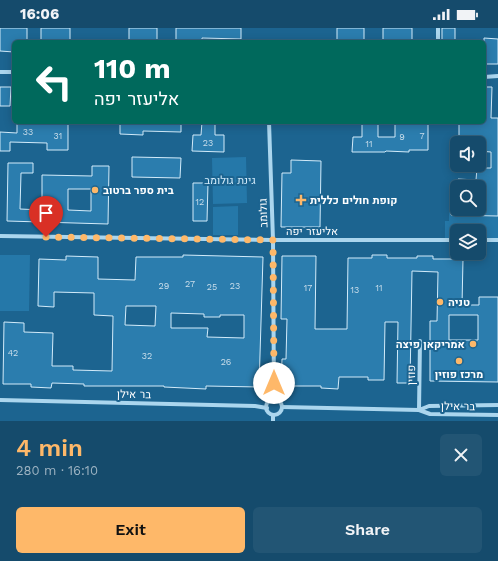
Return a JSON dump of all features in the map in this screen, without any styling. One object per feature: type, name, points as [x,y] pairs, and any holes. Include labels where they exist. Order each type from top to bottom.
[{"type":"street","points":[[438,28],[438,40]]},
{"type":"street","points":[[0,72],[12,72]]},
{"type":"street","points":[[486,77],[498,76]]},
{"type":"street","name":"גולומב","points":[[268,124],[273,240],[274,399]]},
{"type":"street","name":"אליעזר יפה","points":[[0,236],[273,240],[450,240]]},
{"type":"street","points":[[486,240],[498,240]]},
{"type":"street","name":"פוזין","points":[[419,410],[420,341]]},
{"type":"street","points":[[274,399],[279,401],[282,407],[278,414],[273,415],[267,408],[270,401],[274,399]]},
{"type":"street","name":"בר אילן","points":[[0,400],[255,406],[267,408]]},
{"type":"street","name":"בר אילן","points":[[419,410],[429,406],[498,405]]},
{"type":"street","name":"בר אילן","points":[[282,407],[419,410],[430,414],[498,416]]},
{"type":"street","points":[[273,415],[273,421]]},
{"type":"green space","name":"גינת גולומב","points":[[246,157],[247,203],[213,204],[212,158]]},
{"type":"green space","points":[[238,206],[238,235],[213,235],[213,207]]},
{"type":"green space","points":[[449,212],[450,216],[498,216],[498,240],[486,240],[486,224],[450,224],[450,240],[445,240],[445,221],[449,221]]},
{"type":"green space","points":[[0,255],[30,255],[29,311],[0,311]]},
{"type":"building","points":[[0,28],[27,28],[27,40],[12,40],[12,52],[0,51]]},
{"type":"building","points":[[41,28],[70,28],[70,40],[41,40]]},
{"type":"building","points":[[129,28],[157,28],[157,40],[129,40]]},
{"type":"building","points":[[176,28],[241,28],[241,39],[202,38],[202,40],[176,40]]},
{"type":"building","points":[[337,28],[364,28],[364,40],[337,40]]},
{"type":"building","points":[[383,28],[412,28],[412,40],[383,40]]},
{"type":"building","points":[[442,28],[455,28],[455,40],[442,40]]},
{"type":"building","points":[[484,38],[498,39],[498,64],[486,64],[486,40],[484,40]]},
{"type":"building","points":[[0,87],[11,87],[10,106],[0,106]]},
{"type":"building","points":[[486,87],[492,87],[491,118],[498,118],[498,216],[486,216],[486,180],[476,180],[477,172],[486,172],[486,168],[491,168],[491,152],[486,152],[486,136],[459,136],[459,124],[486,124]]},
{"type":"building","points":[[17,124],[68,124],[68,150],[47,150],[47,143],[10,142],[10,151],[0,151],[0,132],[17,133]]},
{"type":"building","points":[[120,124],[181,124],[181,132],[143,131],[143,135],[120,134]]},
{"type":"building","points":[[202,124],[215,124],[215,135],[224,135],[224,152],[192,151],[193,135],[201,135]]},
{"type":"building","points":[[362,124],[378,124],[378,137],[395,137],[395,124],[428,124],[428,150],[409,150],[409,152],[352,152],[353,137],[362,137]]},
{"type":"building","points":[[132,157],[181,158],[180,178],[132,177]]},
{"type":"building","name":"קופת חולים כללית","points":[[291,160],[321,161],[320,227],[281,227],[282,173],[291,173]]},
{"type":"building","points":[[8,163],[33,163],[33,173],[21,173],[20,209],[42,210],[42,175],[92,176],[92,166],[109,166],[108,224],[7,221]],"holes":[[[68,189],[91,189],[91,211],[68,210]]]},
{"type":"building","points":[[193,183],[208,183],[207,221],[193,221]]},
{"type":"building","points":[[183,255],[263,257],[259,387],[206,386],[206,389],[164,386],[84,386],[84,384],[52,383],[51,388],[31,387],[31,384],[3,384],[4,322],[24,323],[24,332],[53,333],[52,366],[73,366],[73,370],[112,371],[113,316],[94,315],[94,293],[54,292],[54,307],[38,306],[39,259],[66,260],[66,256],[98,257],[98,279],[135,280],[136,257],[183,257]],"holes":[[[126,306],[156,306],[155,326],[125,325]],[[171,313],[204,314],[204,317],[244,315],[244,338],[207,337],[208,328],[171,328]]]},
{"type":"building","points":[[372,255],[387,255],[387,258],[417,258],[417,256],[433,256],[433,259],[463,260],[462,305],[479,305],[479,297],[498,297],[498,382],[430,381],[430,321],[437,321],[438,272],[412,271],[410,383],[397,383],[398,322],[385,322],[384,380],[368,380],[368,377],[339,377],[338,389],[321,388],[321,386],[281,386],[282,359],[286,359],[287,319],[281,319],[282,256],[316,256],[315,329],[347,329],[348,258],[372,258]],"holes":[[[449,315],[478,315],[478,340],[449,340]]]},
{"type":"place","name":"בית ספר ברטוב","points":[[95,190]]},
{"type":"place","name":"קופת חולים כללית","points":[[301,200]]},
{"type":"place","name":"טניה","points":[[440,302]]},
{"type":"place","name":"אמריקאן פיצה","points":[[473,344]]},
{"type":"place","name":"מרכז פוזין","points":[[459,361]]},
{"type":"route","points":[[46,237],[273,240],[274,383]]}]
